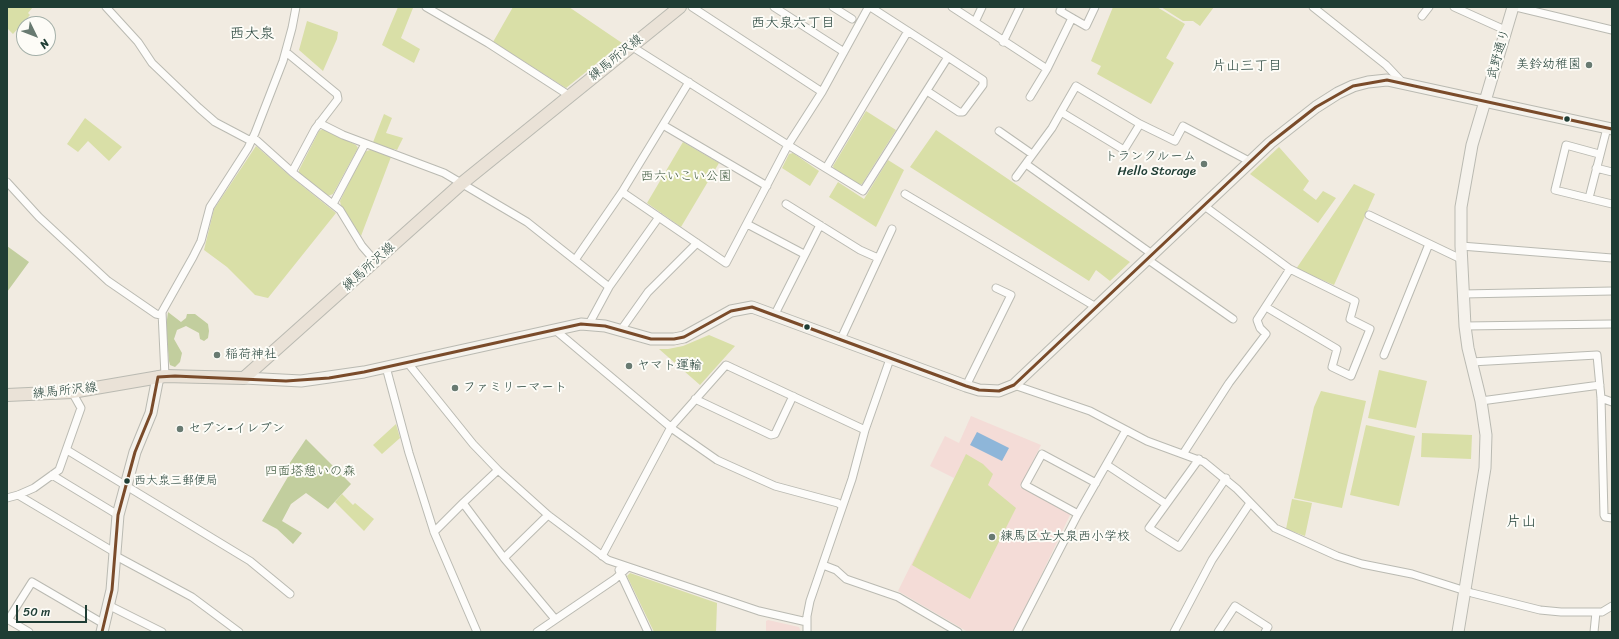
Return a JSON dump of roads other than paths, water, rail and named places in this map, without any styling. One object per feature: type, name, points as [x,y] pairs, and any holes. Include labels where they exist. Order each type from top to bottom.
[{"type":"main road","name":"練馬所沢線","points":[[7,395],[72,392],[162,376],[244,378],[461,184],[680,7]]},
{"type":"street","points":[[106,7],[138,42],[152,63],[215,122],[252,139],[340,210],[362,246],[375,261]]},
{"type":"street","points":[[29,632],[8,620],[32,582],[103,628],[112,590],[118,515],[125,483],[135,452],[151,413],[162,376],[161,315],[198,246],[210,207],[252,139],[286,52],[296,7]]},
{"type":"street","points":[[426,7],[488,43],[570,96]]},
{"type":"street","points":[[692,7],[822,92]]},
{"type":"street","points":[[774,7],[844,52]]},
{"type":"street","points":[[833,7],[852,19]]},
{"type":"street","points":[[952,7],[1003,42],[1047,69]]},
{"type":"street","points":[[975,22],[982,7]]},
{"type":"street","points":[[1003,42],[1020,7]]},
{"type":"street","points":[[1062,7],[1060,11],[1086,26],[1095,7]]},
{"type":"street","points":[[1313,7],[1386,65],[1403,83]]},
{"type":"street","points":[[1422,16],[1429,7]]},
{"type":"street","points":[[1454,7],[1505,30]]},
{"type":"street","points":[[1514,7],[1612,30]]},
{"type":"street","name":"武野通り","points":[[1458,632],[1466,590],[1486,455],[1486,435],[1481,401],[1471,362],[1465,326],[1461,259],[1461,207],[1472,144],[1486,101],[1505,30],[1514,7]]},
{"type":"street","points":[[622,192],[726,263],[748,224],[788,145],[822,92],[868,8],[872,8],[983,80],[983,85],[963,112],[959,112],[927,91]]},
{"type":"street","points":[[1030,97],[1047,69],[1072,18]]},
{"type":"street","points":[[826,168],[908,31]]},
{"type":"street","points":[[632,46],[788,145],[863,190],[948,57]]},
{"type":"street","points":[[286,52],[337,94],[338,99],[320,123],[292,172]]},
{"type":"street","points":[[244,378],[301,381],[364,372],[498,343],[554,329],[589,324],[605,326],[652,339],[674,339],[684,337],[738,309],[752,307],[775,314],[840,341],[966,386],[991,392],[1006,390],[1014,385],[1249,161],[1294,122],[1338,93],[1368,82],[1387,80],[1403,83],[1609,128],[1599,154],[1589,198]]},
{"type":"street","points":[[575,260],[622,192],[689,82]]},
{"type":"street","points":[[1016,177],[1061,112],[1076,86],[1140,124],[1175,141],[1183,126],[1249,161]]},
{"type":"street","points":[[1061,112],[1124,150],[1140,124]]},
{"type":"street","points":[[320,123],[365,144],[444,173],[522,219],[609,286]]},
{"type":"street","points":[[663,125],[767,186]]},
{"type":"street","points":[[999,131],[1032,154]]},
{"type":"street","points":[[333,204],[365,144]]},
{"type":"street","points":[[1599,154],[1566,145],[1555,190],[1612,204]]},
{"type":"street","points":[[1026,164],[1233,319]]},
{"type":"street","points":[[1596,168],[1612,172]]},
{"type":"street","points":[[7,182],[40,217],[108,281],[156,314],[161,315]]},
{"type":"street","points":[[905,194],[1096,307]]},
{"type":"street","points":[[786,204],[860,250],[878,258]]},
{"type":"street","points":[[1203,205],[1290,269],[1355,301],[1350,319],[1370,328],[1351,376],[1332,367],[1337,349],[1266,307]]},
{"type":"street","points":[[589,324],[609,286],[658,216]]},
{"type":"street","points":[[1369,216],[1461,259]]},
{"type":"street","points":[[748,224],[804,254]]},
{"type":"street","points":[[775,314],[820,225]]},
{"type":"street","points":[[840,341],[892,229]]},
{"type":"street","points":[[621,330],[648,292],[697,243]]},
{"type":"street","points":[[1384,355],[1429,244]]},
{"type":"street","points":[[1461,246],[1612,258]]},
{"type":"street","points":[[1183,454],[1229,383],[1266,334],[1260,328],[1257,320],[1290,269]]},
{"type":"street","points":[[966,386],[1011,295],[996,288]]},
{"type":"street","points":[[1464,294],[1612,291]]},
{"type":"street","points":[[1465,326],[1612,324]]},
{"type":"street","points":[[554,329],[671,426],[717,460],[776,486],[838,503],[842,506]]},
{"type":"street","points":[[1471,362],[1597,355],[1601,398],[1604,515],[1605,517],[1612,518]]},
{"type":"street","points":[[807,632],[810,601],[842,506],[865,430],[890,359]]},
{"type":"street","points":[[406,362],[473,444],[498,470],[548,515],[602,556],[613,563],[759,611],[807,622]]},
{"type":"street","points":[[602,556],[671,426],[726,365],[865,430]]},
{"type":"street","points":[[386,367],[409,453],[434,532],[477,632]]},
{"type":"street","points":[[1014,385],[1090,411],[1164,448],[1199,459],[1226,478],[1275,528],[1338,556],[1362,564],[1412,574],[1540,610],[1561,612],[1612,612]]},
{"type":"street","points":[[1481,401],[1600,385]]},
{"type":"street","points":[[7,498],[34,488],[59,470],[81,408],[72,392]]},
{"type":"street","points":[[694,399],[771,436],[776,434],[793,396]]},
{"type":"street","points":[[1601,398],[1612,402]]},
{"type":"street","points":[[1017,632],[1078,514],[1126,430]]},
{"type":"street","points":[[67,450],[125,483],[250,561],[290,594]]},
{"type":"street","points":[[1078,514],[1025,485],[1042,454],[1096,482]]},
{"type":"street","points":[[1199,459],[1149,528],[1179,547],[1226,478]]},
{"type":"street","points":[[1107,465],[1166,504]]},
{"type":"street","points":[[434,532],[498,470]]},
{"type":"street","points":[[52,476],[118,515]]},
{"type":"street","points":[[18,495],[114,554],[192,596],[239,632]]},
{"type":"street","points":[[463,503],[504,558],[555,619]]},
{"type":"street","points":[[1174,632],[1212,560],[1250,503]]},
{"type":"street","points":[[504,558],[548,515]]},
{"type":"street","points":[[613,563],[621,574],[648,632]]},
{"type":"street","points":[[823,565],[836,570],[846,579],[898,597],[958,632]]},
{"type":"street","points":[[537,632],[621,574],[628,567]]},
{"type":"street","points":[[108,605],[162,632]]},
{"type":"street","points":[[1218,632],[1235,606],[1268,627],[1265,632]]},
{"type":"street","points":[[1599,612],[1612,606]]},
{"type":"street","points":[[1594,632],[1599,612]]},
{"type":"water","points":[[977,432],[1009,448],[1002,461],[970,445]]},
{"type":"place","name":"美鈴幼稚園","points":[[1589,65]]},
{"type":"place","name":"トランクルーム Hello Storage","points":[[1204,164]]},
{"type":"place","name":"稲荷神社","points":[[217,355]]},
{"type":"place","name":"ヤマト運輸","points":[[629,366]]},
{"type":"place","name":"ファミリーマート","points":[[455,388]]},
{"type":"place","name":"セブン-イレブン","points":[[180,429]]},
{"type":"place","name":"西大泉三郵便局","points":[[127,481]]},
{"type":"place","name":"練馬区立大泉西小学校","points":[[992,537]]},
{"type":"district","name":"西大泉六丁目","points":[[793,23]]},
{"type":"district","name":"西大泉","points":[[252,34]]},
{"type":"district","name":"片山三丁目","points":[[1247,66]]},
{"type":"district","name":"片山","points":[[1521,522]]},
{"type":"park label","name":"西六いこい公園","points":[[686,177]]},
{"type":"park label","name":"四面塔憩いの森","points":[[310,472]]}]
